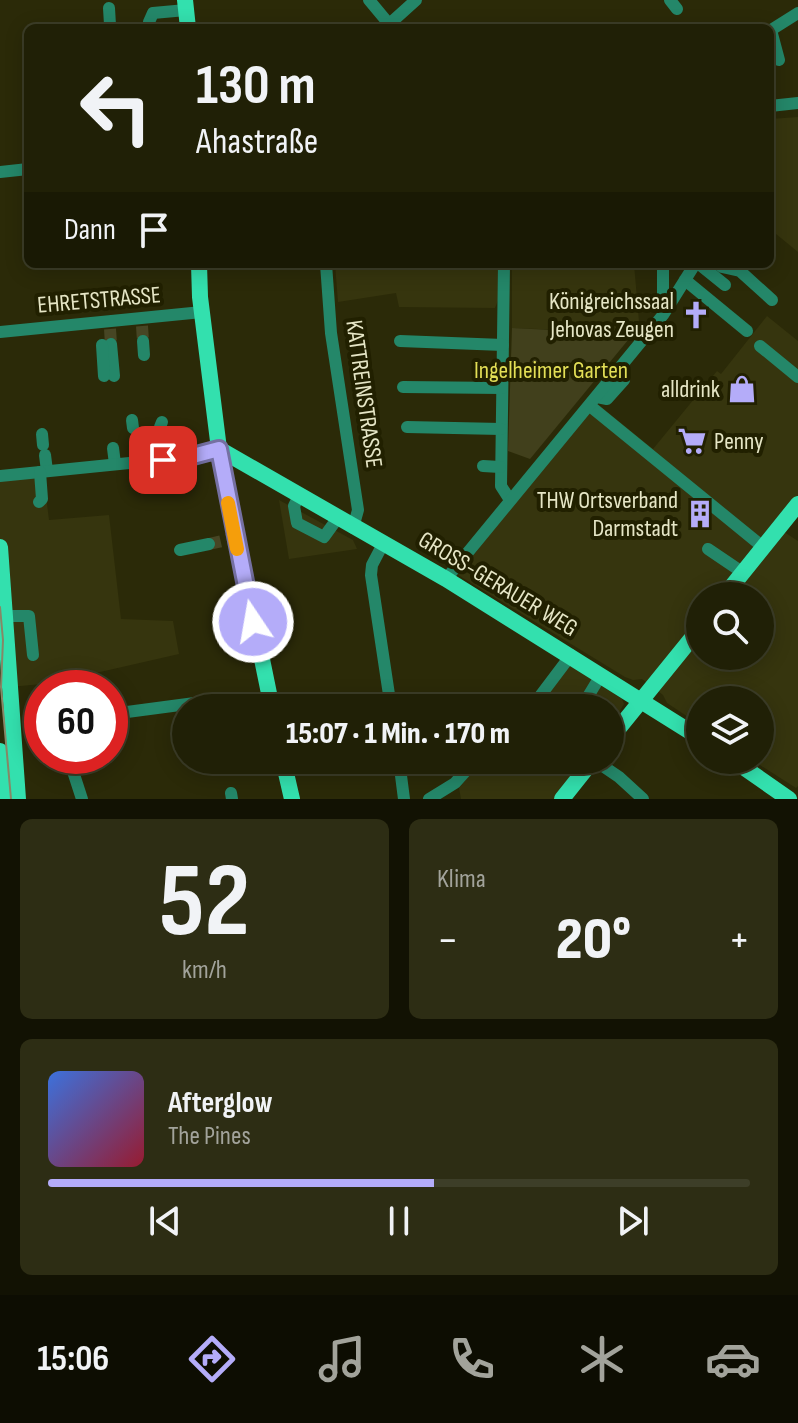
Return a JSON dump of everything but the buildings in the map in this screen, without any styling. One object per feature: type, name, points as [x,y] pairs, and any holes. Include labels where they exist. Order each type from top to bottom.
[{"type":"main road","points":[[199,268],[220,456],[269,694]]},
{"type":"main road","name":"GROSS-GERAUER WEG","points":[[220,456],[299,496],[446,579],[686,729]]},
{"type":"main road","points":[[227,496],[239,480],[258,476]]},
{"type":"main road","points":[[734,582],[798,504]]},
{"type":"main road","points":[[0,547],[6,616],[5,674],[18,799]]},
{"type":"main road","points":[[624,722],[686,645]]},
{"type":"main road","points":[[0,751],[5,799]]},
{"type":"main road","points":[[286,774],[292,799]]},
{"type":"main road","points":[[562,799],[582,774]]},
{"type":"main road","points":[[754,774],[791,799]]},
{"type":"street","points":[[369,0],[386,24]]},
{"type":"street","points":[[389,24],[416,0]]},
{"type":"street","points":[[149,24],[153,13],[186,5]]},
{"type":"street","points":[[109,8],[110,24]]},
{"type":"street","points":[[774,28],[798,13]]},
{"type":"street","points":[[774,41],[779,60]]},
{"type":"street","points":[[774,106],[798,103]]},
{"type":"street","points":[[0,172],[24,169]]},
{"type":"street","name":"KATTREINSTRASSE","points":[[326,268],[331,333],[358,510],[353,528]]},
{"type":"street","points":[[504,268],[500,467],[501,489],[510,500]]},
{"type":"street","points":[[661,268],[663,300],[669,306]]},
{"type":"street","points":[[446,579],[497,527],[510,500],[541,470],[669,306],[694,268]]},
{"type":"street","points":[[704,268],[726,281],[712,268]]},
{"type":"street","points":[[726,268],[740,271],[772,300]]},
{"type":"street","points":[[685,280],[747,331]]},
{"type":"street","name":"EHRETSTRASSE","points":[[0,332],[105,326],[146,334],[202,312]]},
{"type":"street","points":[[400,341],[503,345]]},
{"type":"street","points":[[106,345],[109,376]]},
{"type":"street","points":[[760,346],[798,377]]},
{"type":"street","points":[[487,379],[502,384]]},
{"type":"street","points":[[594,402],[607,399],[624,380]]},
{"type":"street","points":[[403,387],[502,384]]},
{"type":"street","points":[[594,402],[763,547]]},
{"type":"street","points":[[407,427],[501,429]]},
{"type":"street","points":[[162,443],[163,460]]},
{"type":"street","points":[[39,502],[42,499],[43,445]]},
{"type":"street","points":[[137,445],[139,462]]},
{"type":"street","points":[[113,448],[115,464]]},
{"type":"street","points":[[0,476],[220,456]]},
{"type":"street","points":[[483,466],[500,467]]},
{"type":"street","points":[[299,496],[294,506],[297,523],[324,537],[337,519]]},
{"type":"street","points":[[180,550],[209,544]]},
{"type":"street","points":[[383,544],[371,572],[389,694]]},
{"type":"street","points":[[708,549],[742,572]]},
{"type":"street","points":[[6,616],[29,616],[33,655]]},
{"type":"street","points":[[542,694],[571,655]]},
{"type":"street","points":[[589,694],[601,675]]},
{"type":"street","points":[[128,712],[172,706]]},
{"type":"street","points":[[74,774],[82,799]]},
{"type":"street","points":[[401,774],[404,799]]},
{"type":"street","points":[[429,799],[455,783],[463,774]]},
{"type":"street","points":[[614,774],[643,799]]},
{"type":"street","points":[[791,799],[798,795]]},
{"type":"shaded area","points":[[798,117],[798,252],[774,232],[774,119]]},
{"type":"shaded area","points":[[335,268],[504,268],[504,285],[495,308],[399,307],[396,293],[338,302]]},
{"type":"shaded area","points":[[512,268],[634,268],[640,333],[512,328]]},
{"type":"shaded area","points":[[767,316],[798,341],[798,504],[778,528],[798,541],[796,788],[774,774],[774,686],[686,686],[686,716],[667,703],[663,695],[642,679],[625,677],[458,575],[594,401],[653,449],[717,371],[721,374]]},
{"type":"shaded area","points":[[43,472],[49,520],[109,515],[121,619],[173,621],[179,654],[109,670],[24,670],[24,686],[10,687],[0,545],[0,476]]},
{"type":"shaded area","points":[[279,500],[353,540],[357,549],[289,559]]},
{"type":"shaded area","points":[[561,660],[614,694],[534,694]]},
{"type":"shaded area","points":[[470,774],[574,774],[555,799],[461,799],[459,788]]},
{"type":"green space","name":"Ingelheimer Garten","points":[[512,328],[633,334],[530,459],[508,451]]},
{"type":"tunnel","points":[[142,326],[143,341]]},
{"type":"tunnel","points":[[110,329],[111,344]]},
{"type":"tunnel","points":[[209,544],[235,538]]},
{"type":"tram line","points":[[0,607],[3,640],[1,687],[11,799]]},
{"type":"slow traffic","points":[[228,503],[237,549]]},
{"type":"place","name":"Königreichssaal Jehovas Zeugen","points":[[696,315]]},
{"type":"place","name":"alldrink","points":[[742,389]]},
{"type":"place","name":"Penny","points":[[692,441]]},
{"type":"place","name":"THW Ortsverband Darmstadt","points":[[700,514]]},
{"type":"route","points":[[163,460],[219,449],[253,622]]}]
